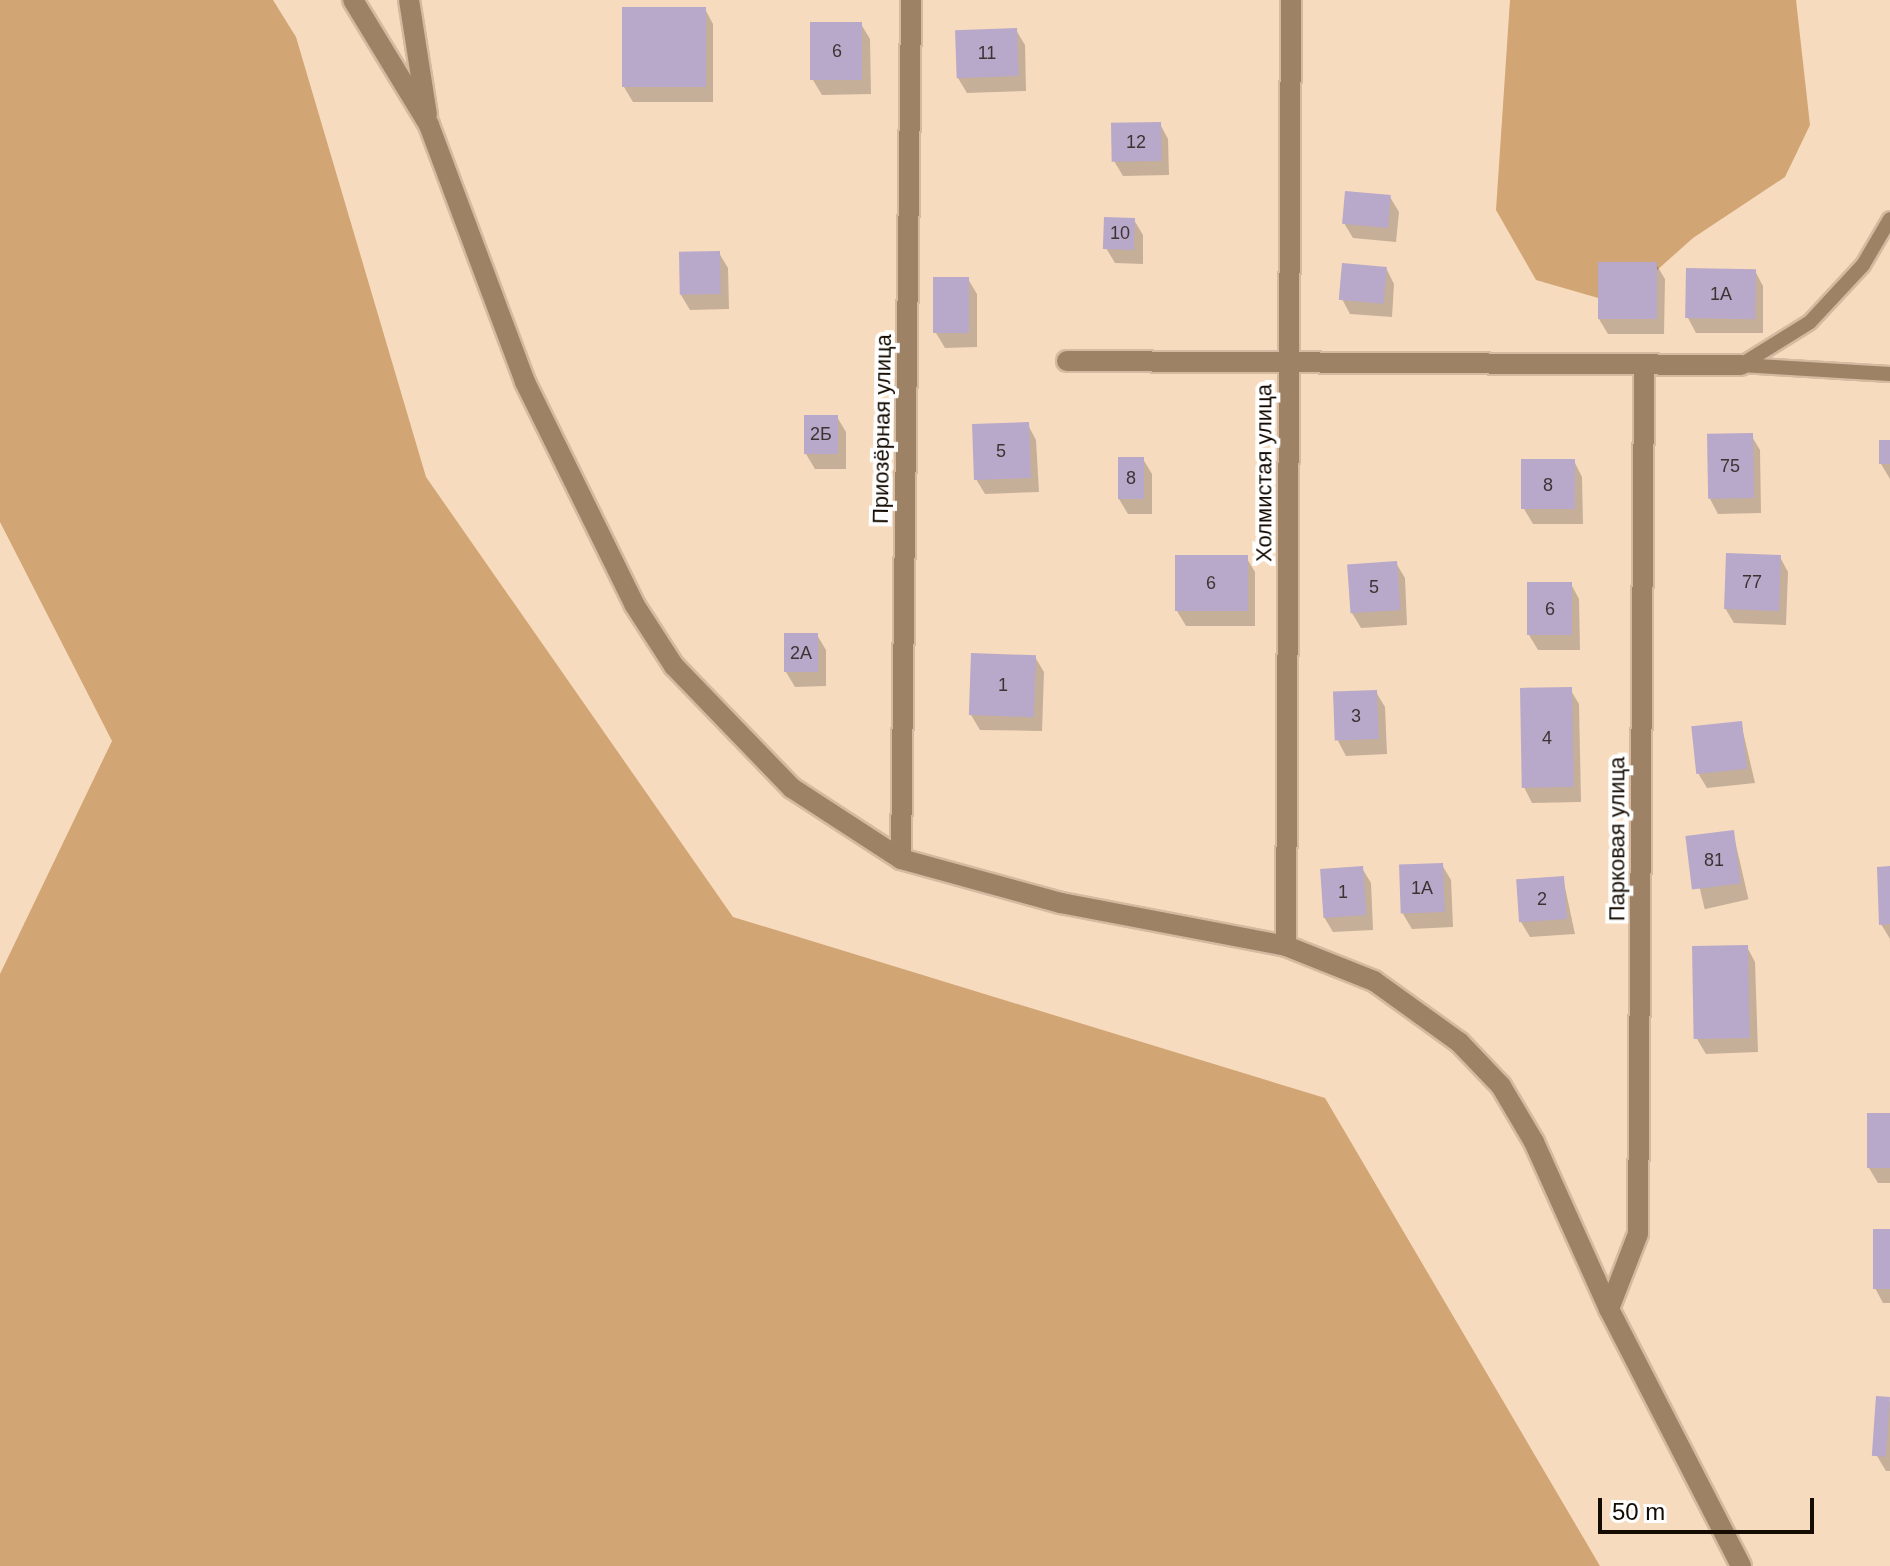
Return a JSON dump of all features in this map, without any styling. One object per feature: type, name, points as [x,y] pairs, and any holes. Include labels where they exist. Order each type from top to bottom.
[{"type":"street","points":[[353,0],[429,125],[525,382],[634,604],[674,666],[748,747],[792,788],[901,859],[1061,903],[1286,946],[1374,981],[1419,1010],[1501,1086],[1609,1309],[1741,1566]]},
{"type":"street","points":[[409,0],[429,125]]},
{"type":"street","name":"Приозёрная улица","points":[[901,859],[911,0]]},
{"type":"street","name":"Холмистая улица","points":[[1286,946],[1291,0]]},
{"type":"street","points":[[1067,361],[1741,365]]},
{"type":"street","name":"Парковая улица","points":[[1609,1309],[1638,1234],[1644,364]]},
{"type":"lane","points":[[1741,365],[1810,322],[1863,265],[1890,219]]},
{"type":"lane","points":[[1741,365],[1890,374]]},
{"type":"shaded area","points":[[0,0],[273,0],[296,37],[426,477],[733,917],[1325,1098],[1600,1566],[0,1566],[0,974],[112,741],[0,522]]},
{"type":"shaded area","points":[[1510,0],[1796,0],[1810,125],[1785,177],[1693,238],[1619,304],[1536,280],[1496,210]]},
{"type":"building","points":[[622,7],[706,7],[706,87],[622,87]]},
{"type":"building","points":[[810,22],[862,22],[862,80],[810,80]]},
{"type":"building","points":[[1017,28],[1019,76],[957,78],[955,30]]},
{"type":"building","points":[[1161,122],[1162,161],[1112,162],[1111,123]]},
{"type":"building","points":[[1345,191],[1391,195],[1388,228],[1342,224]]},
{"type":"building","points":[[1104,217],[1135,218],[1134,250],[1103,249]]},
{"type":"building","points":[[720,251],[721,294],[680,295],[679,252]]},
{"type":"building","points":[[1598,262],[1657,262],[1657,319],[1598,319]]},
{"type":"building","points":[[1342,263],[1387,267],[1384,304],[1339,300]]},
{"type":"building","points":[[1686,268],[1756,269],[1755,319],[1685,318]]},
{"type":"building","points":[[933,277],[969,277],[969,333],[933,333]]},
{"type":"building","points":[[804,415],[838,415],[838,454],[804,454]]},
{"type":"building","points":[[1029,422],[1031,478],[974,480],[972,424]]},
{"type":"building","points":[[1753,433],[1754,498],[1708,499],[1707,434]]},
{"type":"building","points":[[1879,440],[1890,440],[1890,464],[1879,464]]},
{"type":"building","points":[[1118,457],[1144,457],[1144,499],[1118,499]]},
{"type":"building","points":[[1521,459],[1575,459],[1575,509],[1521,509]]},
{"type":"building","points":[[1726,553],[1781,555],[1779,611],[1724,609]]},
{"type":"building","points":[[1175,555],[1248,555],[1248,611],[1175,611]]},
{"type":"building","points":[[1397,561],[1400,610],[1351,613],[1347,564]]},
{"type":"building","points":[[1527,582],[1572,582],[1572,635],[1527,635]]},
{"type":"building","points":[[784,633],[818,633],[818,672],[784,672]]},
{"type":"building","points":[[971,653],[1036,655],[1034,717],[969,715]]},
{"type":"building","points":[[1572,687],[1574,787],[1522,788],[1520,688]]},
{"type":"building","points":[[1377,690],[1379,739],[1335,741],[1333,692]]},
{"type":"building","points":[[1742,721],[1747,769],[1696,774],[1691,726]]},
{"type":"building","points":[[1734,830],[1741,884],[1692,890],[1685,836]]},
{"type":"building","points":[[1443,863],[1445,912],[1401,914],[1399,865]]},
{"type":"building","points":[[1363,866],[1366,915],[1324,918],[1320,869]]},
{"type":"building","points":[[1890,866],[1890,924],[1879,925],[1877,867]]},
{"type":"building","points":[[1564,876],[1567,919],[1519,922],[1516,879]]},
{"type":"building","points":[[1748,945],[1750,1038],[1694,1039],[1692,946]]},
{"type":"building","points":[[1867,1113],[1890,1113],[1890,1168],[1867,1168]]},
{"type":"building","points":[[1873,1229],[1890,1229],[1890,1289],[1873,1289]]},
{"type":"building","points":[[1876,1396],[1890,1397],[1886,1457],[1872,1456]]}]
